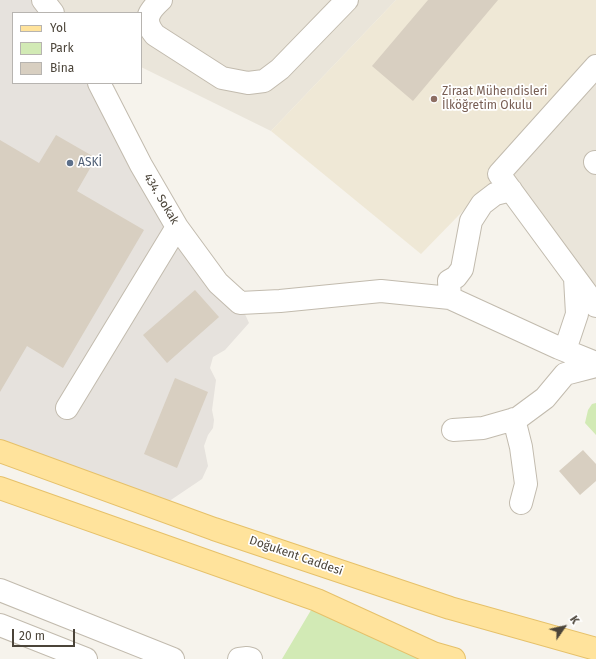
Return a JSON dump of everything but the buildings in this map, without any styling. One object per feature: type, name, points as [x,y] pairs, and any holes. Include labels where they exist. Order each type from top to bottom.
[{"type":"main road","name":"Doğukent Caddesi","points":[[0,451],[214,529],[450,608],[596,649]]},
{"type":"main road","points":[[0,488],[317,600],[433,653],[454,659]]},
{"type":"street","points":[[43,0],[53,12]]},
{"type":"street","points":[[161,0],[152,8],[148,15],[149,27],[155,34],[222,78],[248,83],[264,81],[280,69],[347,0]]},
{"type":"street","points":[[596,66],[500,174],[596,306]]},
{"type":"street","name":"434. Sokak","points":[[100,84],[141,165],[177,228],[218,283],[240,303],[280,301],[381,291],[450,298]]},
{"type":"street","points":[[511,190],[495,194],[482,204],[471,221],[462,268],[456,277],[448,281],[450,298],[596,363]]},
{"type":"street","points":[[67,408],[177,228]]},
{"type":"street","points":[[565,350],[577,314],[575,278]]},
{"type":"street","points":[[453,430],[483,428],[518,418],[545,398],[565,374],[596,366]]},
{"type":"street","points":[[514,419],[522,447],[526,484],[521,503]]},
{"type":"street","points":[[0,590],[173,659]]},
{"type":"street","points":[[0,625],[86,659]]},
{"type":"street","points":[[239,659],[251,659]]},
{"type":"shaded area","points":[[0,0],[43,0],[52,12],[12,12],[12,84],[100,84],[141,165],[240,303],[249,323],[225,350],[213,357],[210,368],[216,380],[212,410],[214,420],[213,428],[208,435],[204,446],[208,466],[202,479],[159,508],[0,451]]},
{"type":"shaded area","points":[[43,0],[396,0],[271,131],[142,67],[142,12],[52,12]]},
{"type":"shaded area","name":"Ziraat Mühendisleri İlköğretim Okulu","points":[[396,0],[596,0],[596,66],[499,174],[421,254],[271,131]]},
{"type":"shaded area","points":[[596,66],[596,306],[499,174]]},
{"type":"green space","points":[[596,403],[596,435],[585,423],[588,410],[592,404]]},
{"type":"green space","points":[[317,600],[454,659],[282,659]]},
{"type":"place","name":"Ziraat Mühendisleri İlköğretim Okulu","points":[[434,99]]},
{"type":"place","name":"ASKİ","points":[[70,163]]}]
